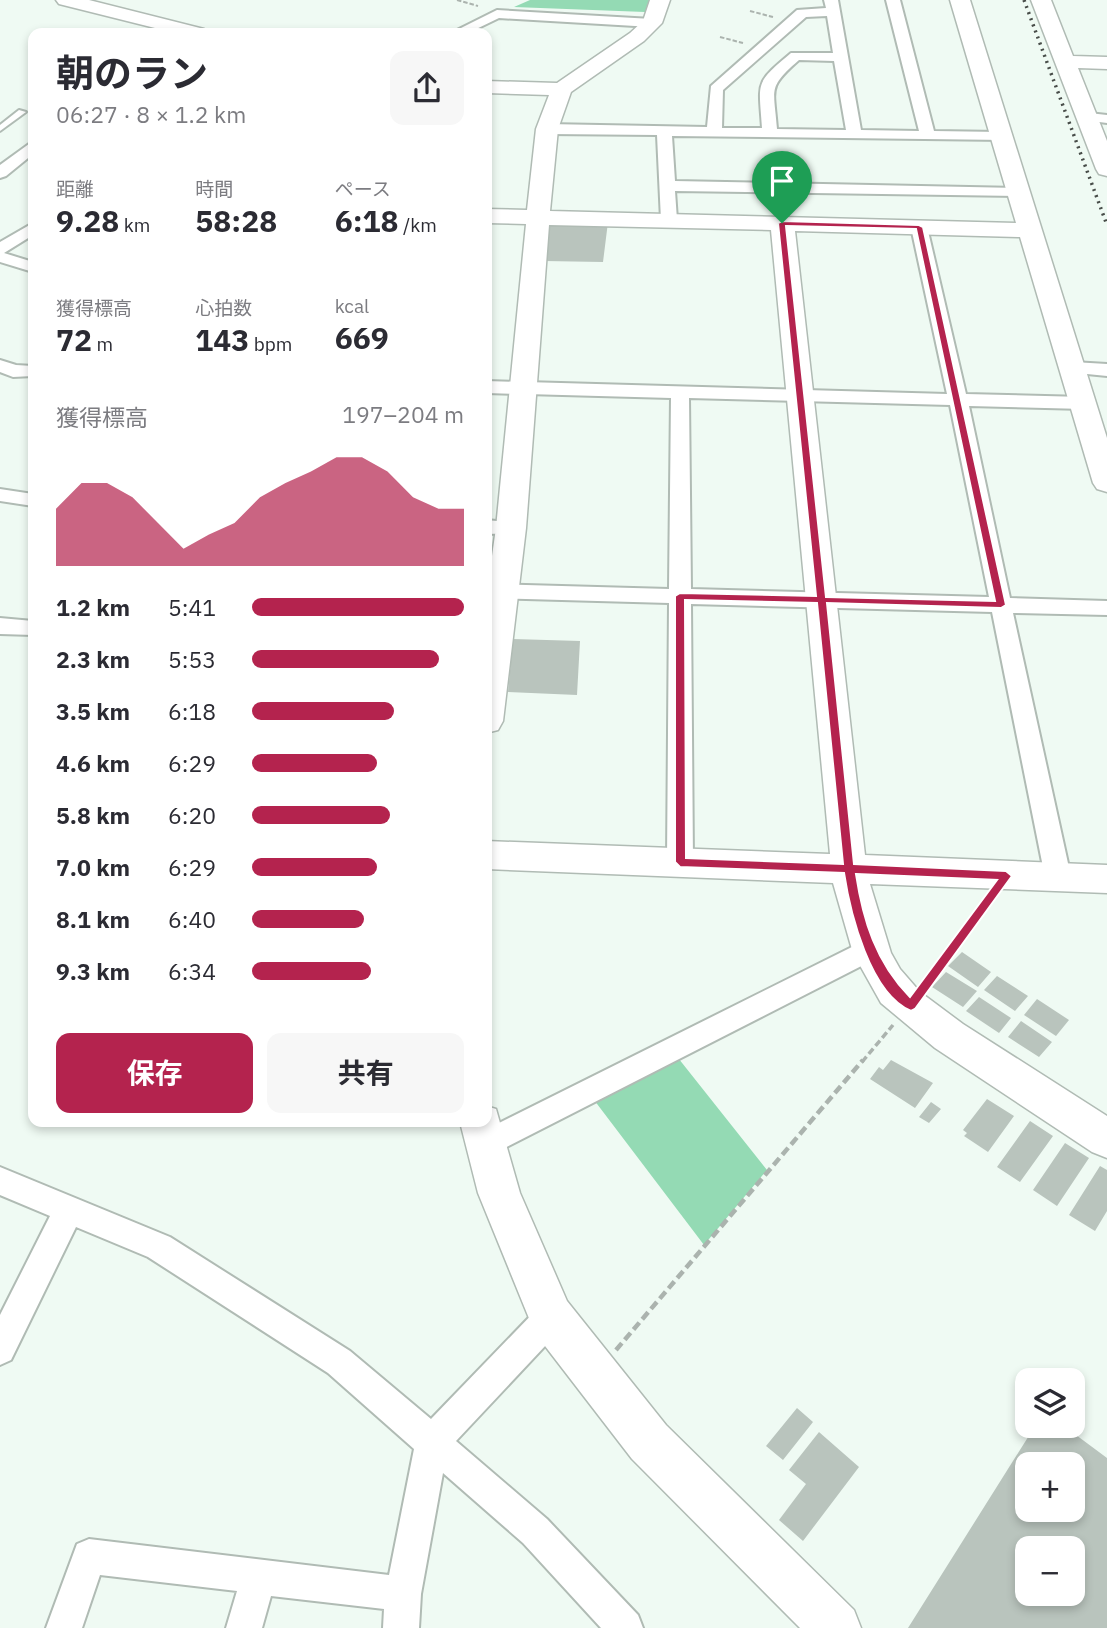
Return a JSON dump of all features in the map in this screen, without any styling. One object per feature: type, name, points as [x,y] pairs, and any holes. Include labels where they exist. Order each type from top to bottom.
[{"type":"street","points":[[66,0],[101,4],[180,28]]},
{"type":"street","points":[[893,0],[928,136]]},
{"type":"street","points":[[960,0],[1107,483]]},
{"type":"street","points":[[1041,0],[1066,62],[1098,118],[1107,167]]},
{"type":"street","points":[[714,132],[716,89],[802,13],[832,6],[853,135]]},
{"type":"street","points":[[468,28],[497,14],[656,11]]},
{"type":"street","points":[[492,632],[499,527],[524,388],[547,129],[562,89],[637,37],[656,11]]},
{"type":"street","points":[[769,133],[767,87],[771,78],[796,56],[841,57]]},
{"type":"street","points":[[1066,62],[1107,63]]},
{"type":"street","points":[[492,88],[562,89]]},
{"type":"street","points":[[547,129],[1000,137]]},
{"type":"street","points":[[664,131],[669,220]]},
{"type":"street","points":[[0,173],[28,150]]},
{"type":"street","points":[[667,186],[1020,193]]},
{"type":"street","points":[[492,216],[1031,230]]},
{"type":"street","points":[[782,223],[849,869],[856,910],[870,949],[887,982],[911,1005],[940,1031],[1107,1139]]},
{"type":"street","points":[[919,227],[1058,877]]},
{"type":"street","points":[[0,249],[28,231]]},
{"type":"street","points":[[0,257],[28,265]]},
{"type":"street","points":[[1073,368],[1107,370]]},
{"type":"street","points":[[4,373],[28,371]]},
{"type":"street","points":[[492,387],[1084,403]]},
{"type":"street","points":[[680,392],[680,862]]},
{"type":"street","points":[[2,498],[28,499]]},
{"type":"street","points":[[495,591],[1107,608]]},
{"type":"street","points":[[0,626],[28,628]]},
{"type":"street","points":[[492,855],[1107,879]]},
{"type":"street","points":[[836,1628],[649,1442],[551,1317],[499,1193],[483,1133],[870,949]]},
{"type":"street","points":[[0,1181],[159,1248],[339,1362],[535,1531],[625,1628]]},
{"type":"street","points":[[0,1349],[68,1211]]},
{"type":"street","points":[[401,1628],[403,1594],[432,1442],[551,1317]]},
{"type":"street","points":[[64,1628],[89,1556],[403,1594]]},
{"type":"street","points":[[244,1628],[259,1577]]},
{"type":"lane","points":[[0,129],[22,113]]},
{"type":"path","points":[[720,37],[762,47]]},
{"type":"path","points":[[596,1374],[911,1005],[1006,876]]},
{"type":"green space","points":[[530,0],[649,0],[645,12],[514,7]]},
{"type":"green space","points":[[671,1049],[767,1170],[704,1245],[588,1092]]},
{"type":"building","points":[[547,222],[608,222],[603,262],[544,261]]},
{"type":"building","points":[[513,639],[580,641],[577,695],[508,692]]},
{"type":"building","points":[[962,952],[991,972],[978,987],[948,966]]},
{"type":"building","points":[[946,972],[977,991],[963,1007],[932,987]]},
{"type":"building","points":[[997,976],[1028,996],[1015,1011],[984,990]]},
{"type":"building","points":[[979,997],[1011,1018],[999,1033],[966,1011]]},
{"type":"building","points":[[1037,999],[1069,1020],[1056,1036],[1024,1015]]},
{"type":"building","points":[[1021,1021],[1052,1042],[1039,1057],[1008,1037]]},
{"type":"building","points":[[891,1060],[933,1083],[915,1108],[870,1079],[879,1067],[883,1070]]},
{"type":"building","points":[[987,1099],[1014,1116],[988,1152],[964,1136],[967,1133],[963,1130]]},
{"type":"building","points":[[931,1102],[941,1109],[929,1123],[919,1117]]},
{"type":"building","points":[[1030,1121],[1053,1136],[1020,1182],[997,1167]]},
{"type":"building","points":[[1065,1143],[1089,1158],[1057,1206],[1033,1190]]},
{"type":"building","points":[[1100,1166],[1107,1170],[1107,1211],[1095,1231],[1069,1215]]},
{"type":"building","points":[[797,1408],[813,1422],[783,1460],[766,1446]]},
{"type":"building","points":[[819,1432],[859,1467],[803,1541],[779,1520],[806,1484],[789,1470]]},
{"type":"building","points":[[1027,1438],[1080,1438],[1107,1458],[1107,1628],[908,1628],[1015,1458],[1015,1522],[1085,1522],[1085,1452],[1019,1452]]},
{"type":"railway","points":[[1024,0],[1107,225]]},
{"type":"route","points":[[782,223],[821,600],[849,869],[856,910],[870,949],[887,982],[911,1005],[1006,876],[849,869],[680,862],[680,596],[821,600],[1001,605],[919,227],[782,223]]}]
